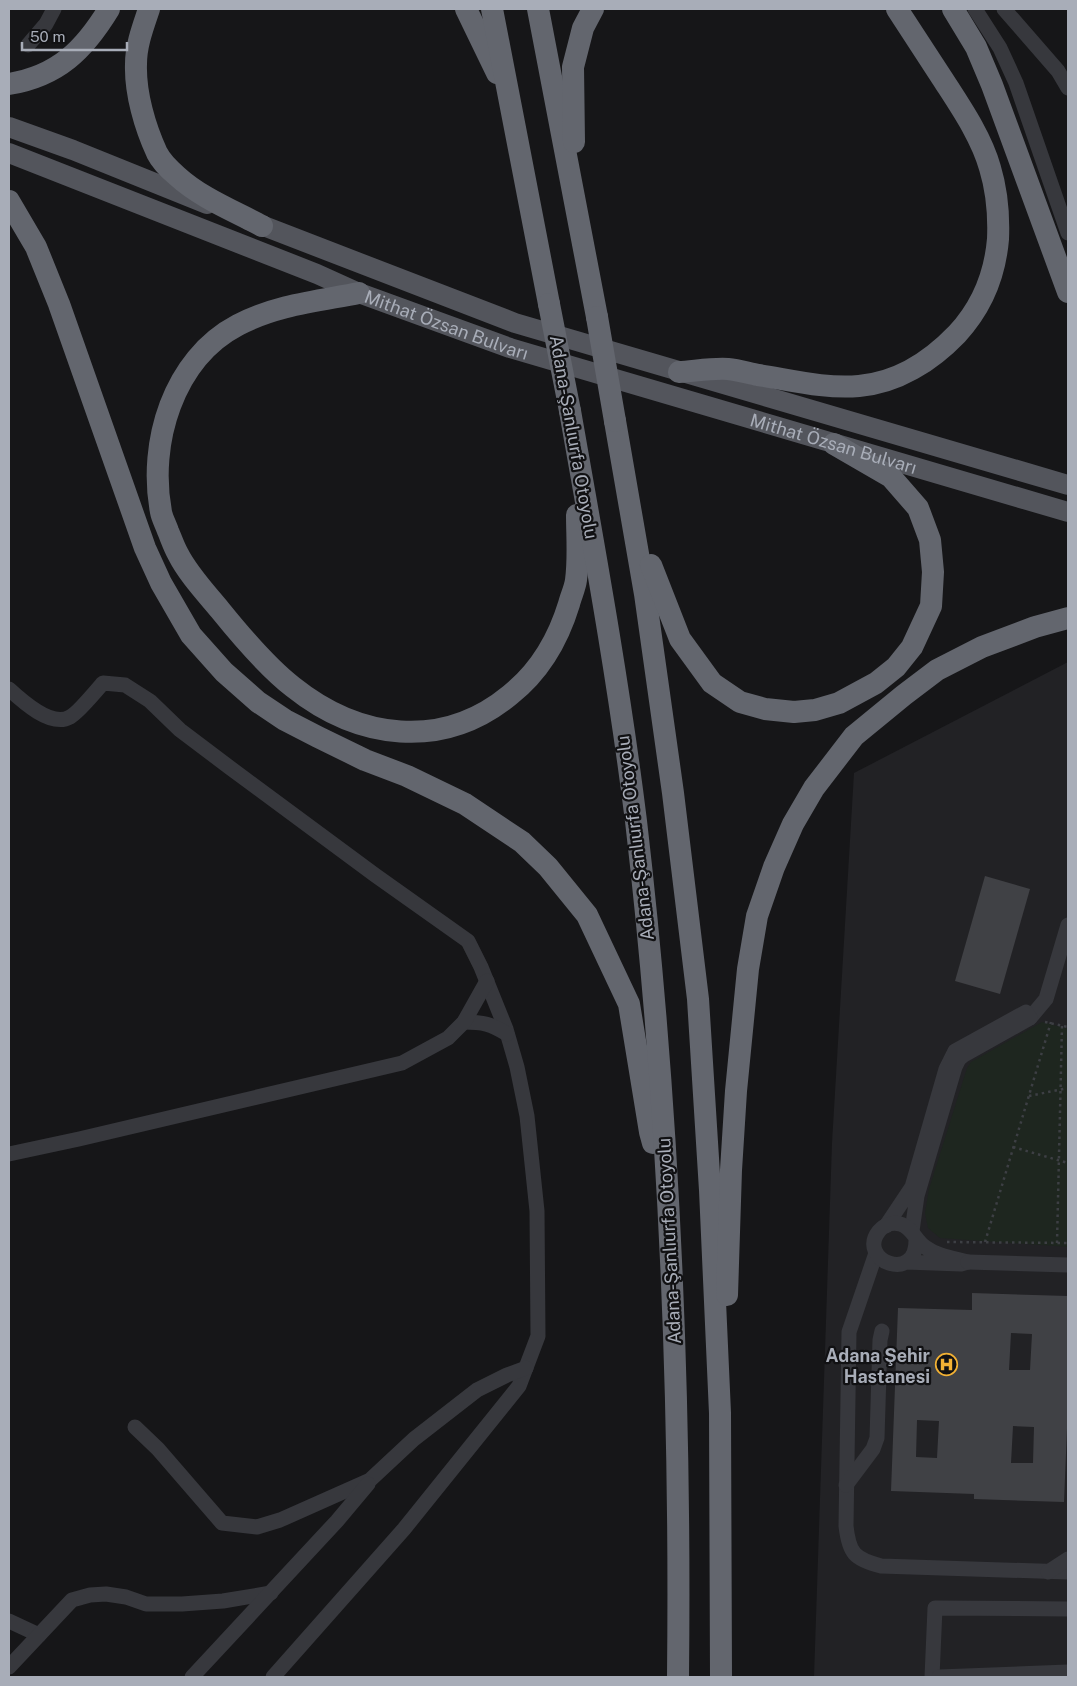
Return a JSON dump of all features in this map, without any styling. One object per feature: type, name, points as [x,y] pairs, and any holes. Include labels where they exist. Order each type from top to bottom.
[{"type":"highway","points":[[9,84],[36,78],[58,66],[78,51],[95,31],[109,9]]},
{"type":"highway","points":[[149,9],[139,39],[136,65],[139,91],[146,122],[158,154],[177,176],[202,194],[262,226]]},
{"type":"highway","points":[[466,9],[492,65],[508,91]]},
{"type":"highway","name":"Adana-Şanlıurfa Otoyolu","points":[[492,9],[570,411],[603,596],[635,820],[653,1001],[668,1193],[676,1414],[678,1677]]},
{"type":"highway","points":[[538,9],[597,317],[646,594],[698,999],[710,1190],[720,1413],[721,1677]]},
{"type":"highway","points":[[578,218],[573,124],[573,68],[583,28],[593,9]]},
{"type":"highway","points":[[679,372],[728,369],[820,386],[860,386],[888,380],[911,372],[945,346],[962,328],[979,304],[990,282],[996,256],[997,199],[990,168],[980,142],[961,107],[897,9]]},
{"type":"highway","points":[[953,9],[976,47],[992,84],[1068,292]]},
{"type":"highway","points":[[9,201],[36,247],[145,548],[161,583],[191,635],[224,672],[258,702],[285,720],[365,760],[407,776],[465,804],[522,842],[548,867],[587,915],[628,1004],[650,1132],[668,1193]]},
{"type":"highway","points":[[359,293],[278,308],[238,325],[207,346],[188,370],[164,422],[157,465],[161,514],[178,555],[246,642],[292,687],[332,713],[368,727],[404,732],[433,730],[465,722],[500,703],[522,686],[546,657],[562,626],[576,583],[578,550],[574,436]]},
{"type":"highway","points":[[628,499],[680,640],[712,683],[740,702],[765,709],[794,712],[814,710],[839,703],[876,683],[896,667],[912,647],[931,606],[933,572],[930,540],[918,508],[891,476],[834,444]]},
{"type":"highway","points":[[720,1413],[729,1262],[731,1170],[740,1035],[757,916],[774,867],[793,824],[814,788],[854,736],[904,694],[937,670],[982,647],[1036,627],[1068,618]]},
{"type":"main road","name":"Mithat Özsan Bulvarı","points":[[9,127],[73,150],[262,226],[515,323],[1068,485]]},
{"type":"main road","name":"Mithat Özsan Bulvarı","points":[[9,153],[317,274],[359,293],[510,348],[1068,512]]},
{"type":"street","points":[[28,45],[46,24],[54,9]]},
{"type":"street","points":[[974,9],[1000,48],[1016,83],[1068,233]]},
{"type":"street","points":[[1004,9],[1058,71],[1068,88]]},
{"type":"street","points":[[9,689],[28,707],[48,717],[63,719],[71,717],[103,683],[125,685],[150,701],[180,730],[229,767],[375,875],[468,940],[507,1034],[517,1067],[527,1116],[537,1211],[538,1336],[519,1386],[404,1529],[273,1677]]},
{"type":"street","points":[[1035,1020],[1026,1012],[955,1051],[946,1069],[912,1187],[886,1226],[876,1236],[874,1245],[876,1253],[882,1260],[889,1264],[898,1265],[906,1262],[913,1256],[916,1248],[914,1235],[917,1196],[959,1059],[1035,1020],[1046,1000],[1068,925]]},
{"type":"street","points":[[9,1154],[402,1063],[448,1038],[464,1022],[486,981]]},
{"type":"street","points":[[464,1022],[482,1022],[493,1025],[507,1034]]},
{"type":"street","points":[[886,1226],[897,1223],[905,1226],[933,1252],[968,1262],[1068,1265]]},
{"type":"street","points":[[876,1253],[849,1332],[846,1485],[848,1546],[860,1558],[881,1566],[1068,1572]]},
{"type":"street","points":[[906,1262],[961,1264],[968,1262]]},
{"type":"street","points":[[846,1485],[873,1449],[877,1438],[880,1340],[882,1331]]},
{"type":"street","points":[[192,1677],[337,1521],[370,1480],[414,1439],[477,1390],[526,1368]]},
{"type":"street","points":[[135,1426],[158,1449],[222,1523],[257,1527],[280,1520],[370,1480]]},
{"type":"street","points":[[1048,1572],[1068,1559]]},
{"type":"street","points":[[9,1667],[72,1600],[90,1595],[126,1596],[146,1604],[223,1601],[270,1593]]},
{"type":"street","points":[[932,1677],[935,1608],[1068,1609]]},
{"type":"street","points":[[9,1621],[39,1635]]},
{"type":"street","points":[[939,1677],[1068,1672]]},
{"type":"path","points":[[1035,1020],[1068,1026]]},
{"type":"path","points":[[985,1242],[1051,1022]]},
{"type":"path","points":[[1057,1243],[1062,1025]]},
{"type":"path","points":[[1029,1096],[1068,1088]]},
{"type":"path","points":[[1013,1147],[1068,1163]]},
{"type":"path","points":[[943,1242],[1068,1243]]},
{"type":"shaded area","name":"Adana Şehir Hastanesi","points":[[1068,662],[1068,1677],[814,1677],[832,1143],[854,773]]},
{"type":"shaded area","points":[[1042,1022],[1068,1029],[1068,1247],[940,1238],[928,1228],[925,1213],[929,1189],[967,1068],[971,1062]]},
{"type":"building","points":[[985,876],[1030,889],[1000,994],[955,981]]},
{"type":"building","points":[[972,1293],[1068,1296],[1068,1429],[1064,1502],[974,1499],[974,1494],[891,1491],[898,1308],[972,1310]],"holes":[[[1011,1333],[1032,1334],[1030,1370],[1009,1370]],[[917,1420],[939,1421],[937,1458],[916,1457]],[[1013,1426],[1034,1427],[1033,1463],[1011,1463]]]},
{"type":"place","name":"Adana Şehir Hastanesi","points":[[946,1365]]}]
